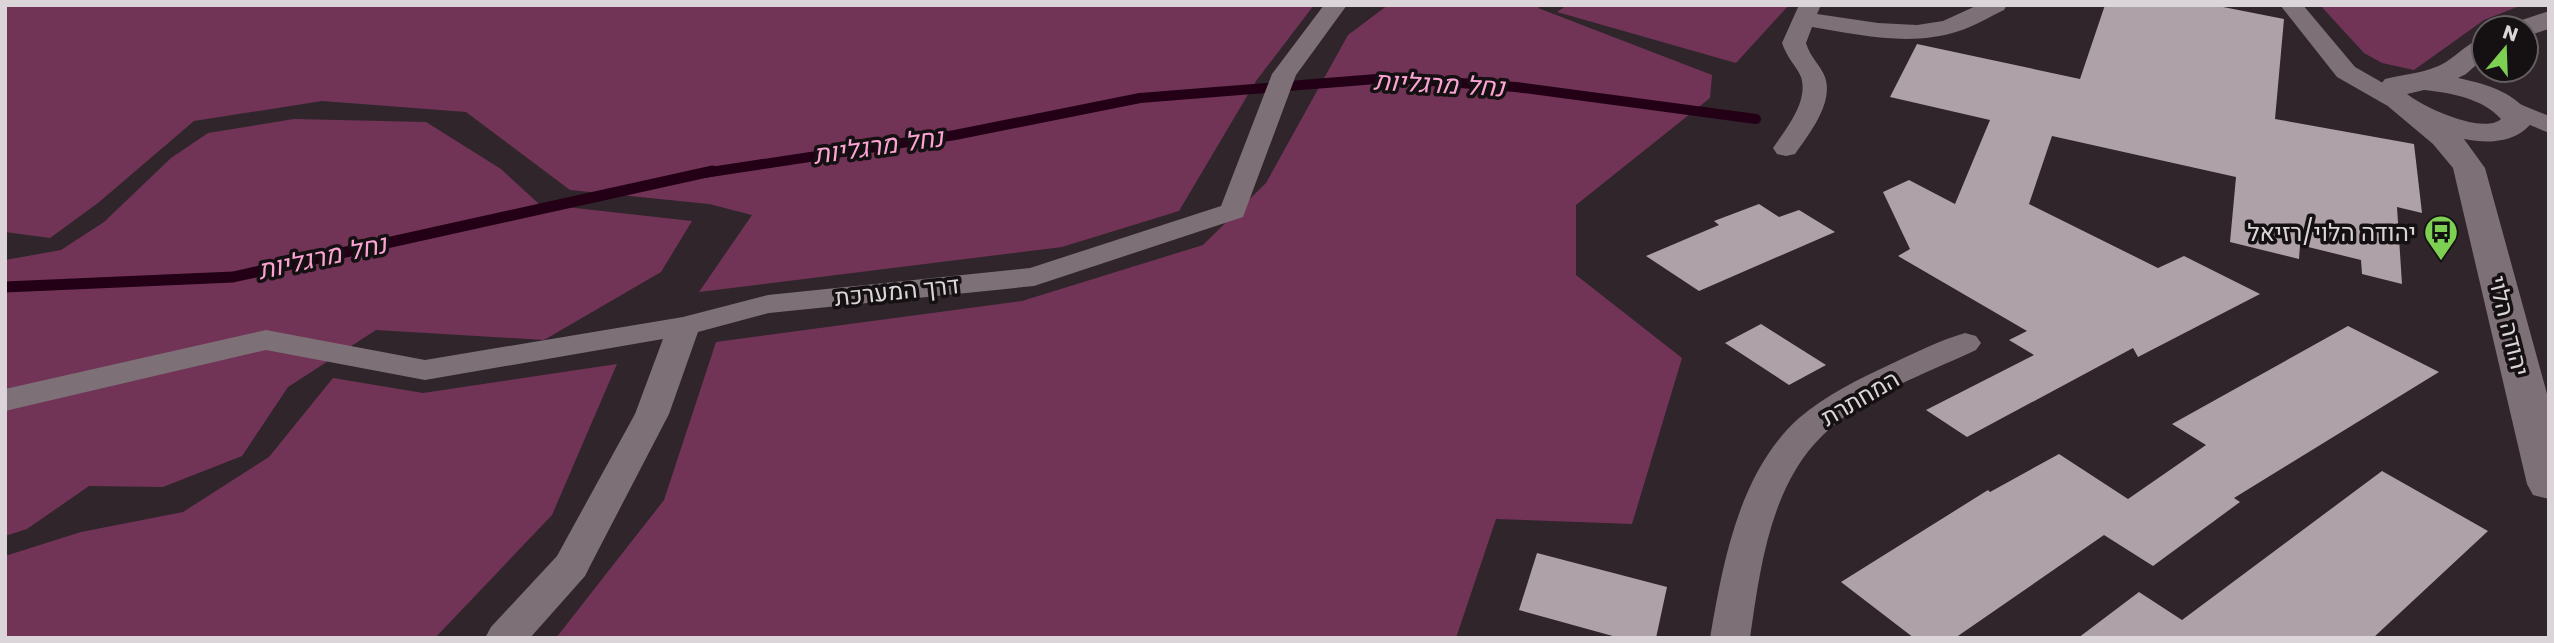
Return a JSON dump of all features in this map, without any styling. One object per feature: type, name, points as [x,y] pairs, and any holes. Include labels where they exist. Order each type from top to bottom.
[{"type":"street","name":"דרך המערכת","points":[[684,326],[768,304],[1034,277],[1233,211],[1284,74],[1336,5]]},
{"type":"street","points":[[1786,148],[1805,120],[1814,95],[1813,77],[1799,58],[1794,43],[1807,12],[1867,28],[1927,30],[1949,26],[1996,5]]},
{"type":"street","points":[[2291,5],[2347,72],[2410,94],[2451,127],[2503,118],[2549,125]]},
{"type":"street","points":[[2410,94],[2470,58]]},
{"type":"street","points":[[2482,84],[2503,118]]},
{"type":"street","points":[[2410,94],[2465,88],[2503,118],[2549,134]]},
{"type":"street","name":"יהודה הלוי","points":[[2410,94],[2455,145],[2469,168],[2549,484]]},
{"type":"street","points":[[2469,168],[2475,149],[2503,118]]},
{"type":"street","points":[[5,400],[266,340],[425,370],[684,326],[652,414],[571,566],[505,638]]},
{"type":"street","name":"המחתרת","points":[[1730,638],[1740,573],[1762,500],[1799,439],[1836,406],[1965,343]]},
{"type":"shaded area","points":[[5,5],[1314,5],[1256,81],[1179,211],[1062,247],[699,292],[752,215],[709,204],[570,190],[466,112],[322,101],[194,121],[98,203],[50,238],[5,232]]},
{"type":"shaded area","points":[[1388,5],[1541,5],[1538,8],[1712,75],[1710,98],[1576,205],[1576,275],[1682,358],[1632,524],[1496,519],[1456,638],[556,638],[664,500],[716,342],[1022,301],[1203,245],[1266,183],[1348,35]]},
{"type":"shaded area","points":[[1567,5],[1789,5],[1736,63],[1557,12]]},
{"type":"shaded area","points":[[2320,5],[2522,5],[2499,14],[2470,14],[2470,30],[2414,70],[2382,63],[2364,53]]},
{"type":"shaded area","points":[[294,119],[426,122],[501,169],[539,204],[692,221],[661,272],[544,340],[376,330],[288,387],[242,456],[163,487],[89,486],[27,529],[5,536],[5,260],[61,250],[104,222],[171,158],[208,133]]},
{"type":"shaded area","points":[[617,364],[552,515],[435,638],[5,638],[5,556],[81,532],[183,512],[269,457],[333,378],[423,393]]},
{"type":"building","points":[[2105,5],[2213,5],[2284,19],[2275,119],[2414,144],[2422,213],[2397,207],[2402,284],[2362,274],[2361,260],[2300,245],[2299,259],[2230,242],[2236,177],[2052,136],[2029,204],[2158,268],[2184,256],[2260,294],[2138,357],[2133,348],[1967,437],[1926,410],[2034,355],[2009,340],[2027,331],[1898,256],[1910,249],[1883,192],[1909,180],[1955,204],[1990,120],[1890,97],[1917,44],[2080,79]]},
{"type":"building","points":[[1759,204],[1779,217],[1799,210],[1835,232],[1699,291],[1646,256],[1719,225],[1714,221]]},
{"type":"building","points":[[1761,324],[1826,365],[1789,385],[1725,343]]},
{"type":"building","points":[[2348,326],[2439,372],[2234,498],[2240,502],[2153,566],[2104,535],[1955,638],[1914,638],[1841,582],[1988,490],[1990,492],[2059,454],[2128,499],[2206,445],[2172,424]]},
{"type":"building","points":[[2382,471],[2488,531],[2373,638],[2078,638],[2139,592],[2182,620]]},
{"type":"building","points":[[1537,553],[1667,587],[1656,638],[1620,638],[1519,610]]},
{"type":"waterway","name":"נחל מרגליות","points":[[704,173],[955,135],[1140,98],[1389,78],[1516,87],[1756,119]]},
{"type":"waterway","name":"נחל מרגליות","points":[[5,287],[233,277],[712,171]]},
{"type":"place","name":"יהודה הלוי/רזיאל","points":[[2441,262]]}]
